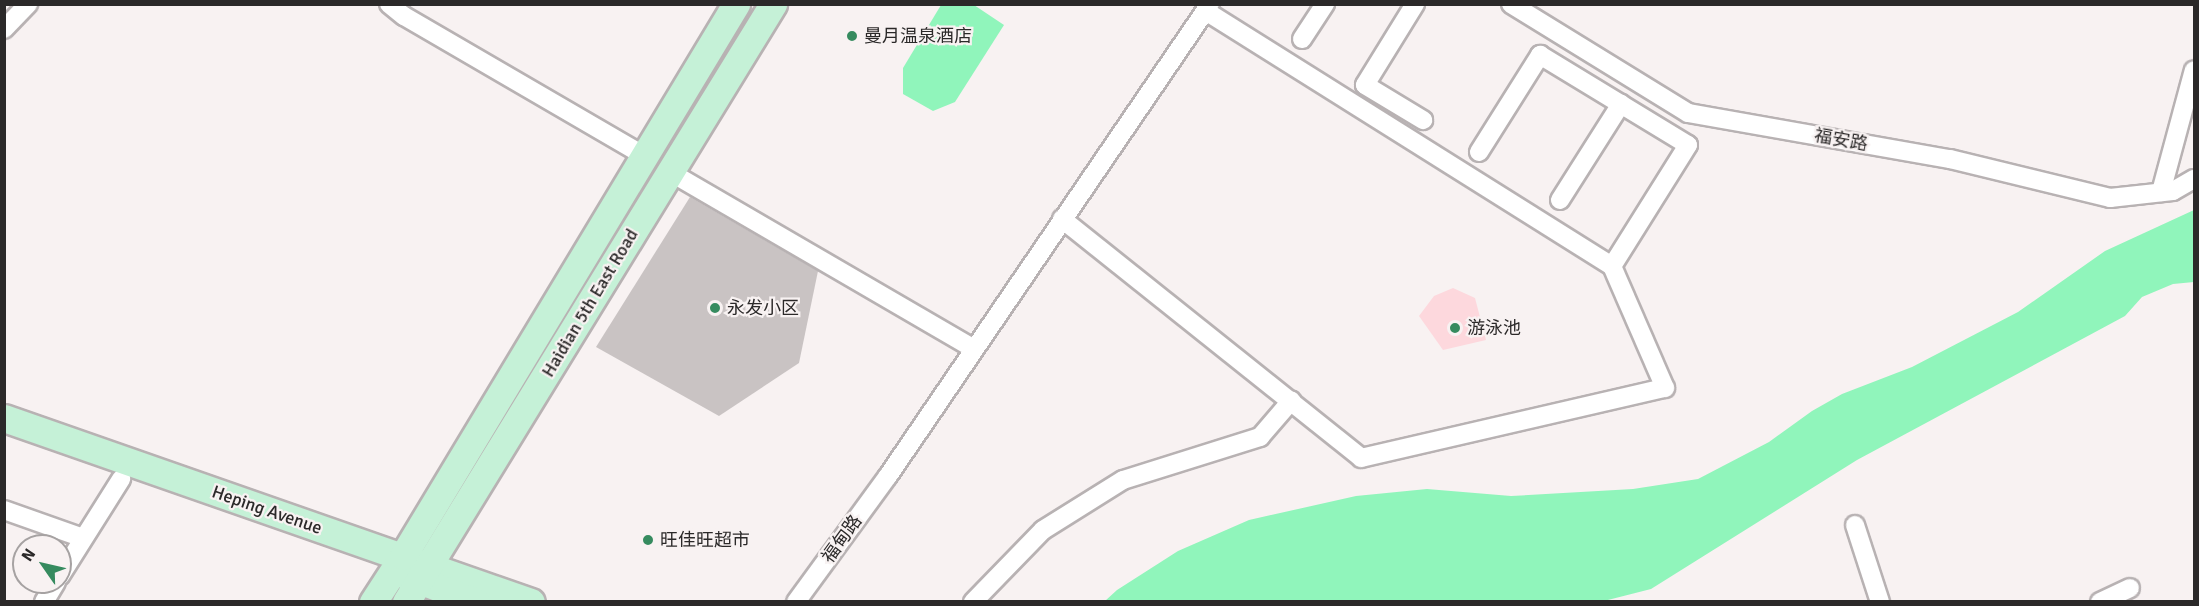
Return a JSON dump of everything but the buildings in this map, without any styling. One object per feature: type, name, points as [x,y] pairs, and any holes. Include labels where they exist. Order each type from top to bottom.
[{"type":"main road","name":"Haidian 5th East Road","points":[[373,602],[736,4]]},
{"type":"main road","name":"Haidian 5th East Road","points":[[419,582],[773,4]]},
{"type":"main road","name":"Heping Avenue","points":[[4,418],[397,563],[419,582],[476,602]]},
{"type":"main road","name":"Heping Avenue","points":[[4,437],[121,479],[397,563]]},
{"type":"main road","name":"Heping Avenue","points":[[419,582],[531,602]]},
{"type":"street","points":[[4,29],[28,4]]},
{"type":"street","points":[[389,4],[404,16],[645,156]]},
{"type":"street","points":[[1302,39],[1325,4]]},
{"type":"street","points":[[1415,4],[1365,85],[1423,120]]},
{"type":"street","name":"福安路","points":[[1511,4],[1688,113],[1950,159],[2110,198],[2173,191],[2194,179]]},
{"type":"street","points":[[1062,219],[1361,458],[1665,388],[1612,266],[1208,8]]},
{"type":"street","name":"福甸路","points":[[796,602],[888,476],[1208,8]]},
{"type":"street","points":[[1479,152],[1540,55],[1688,145],[1612,266]]},
{"type":"street","points":[[2162,192],[2194,70]]},
{"type":"street","points":[[1560,200],[1621,104]]},
{"type":"street","points":[[670,172],[974,349]]},
{"type":"street","points":[[973,602],[1043,530],[1123,480],[1260,436],[1291,401]]},
{"type":"street","points":[[72,556],[121,479]]},
{"type":"street","points":[[4,510],[83,538]]},
{"type":"street","points":[[1856,525],[1880,602]]},
{"type":"street","points":[[2100,602],[2130,588]]},
{"type":"shaded area","points":[[941,5],[974,5],[1004,25],[955,102],[933,111],[903,94],[903,68]]},
{"type":"shaded area","points":[[2194,210],[2194,282],[2173,284],[2142,297],[2125,316],[1857,460],[1651,589],[1600,602],[1105,601],[1117,590],[1178,551],[1249,520],[1356,496],[1427,489],[1511,496],[1633,489],[1698,479],[1769,442],[1812,411],[1842,394],[1912,367],[2018,312],[2105,251]]},
{"type":"shaded area","name":"游泳池","points":[[1453,288],[1475,298],[1486,340],[1443,350],[1419,316],[1434,296]]},
{"type":"place","name":"曼月温泉酒店","points":[[852,36]]},
{"type":"place","name":"永发小区","points":[[715,308]]},
{"type":"place","name":"游泳池","points":[[1455,328]]},
{"type":"place","name":"旺佳旺超市","points":[[648,540]]}]
